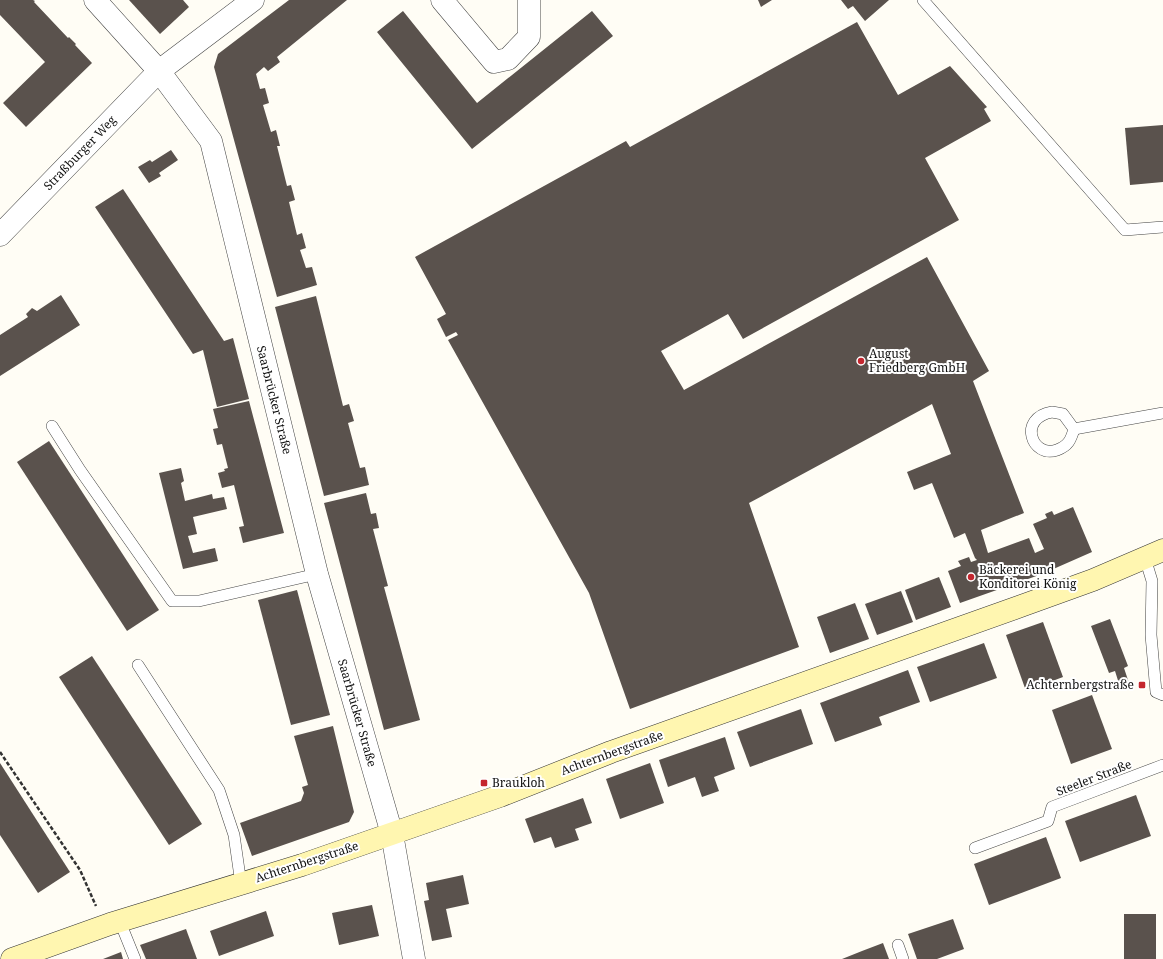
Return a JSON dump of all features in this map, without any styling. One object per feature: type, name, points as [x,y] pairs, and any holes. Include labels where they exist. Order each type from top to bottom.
[{"type":"street","name":"Saarbrücker Straße","points":[[95,0],[160,71],[211,141],[317,574],[392,834]]},
{"type":"street","name":"Straßburger Weg","points":[[0,234],[160,71],[253,0]]},
{"type":"street","points":[[445,1],[494,62],[508,59],[529,37],[529,0]]},
{"type":"street","name":"Achternbergstraße","points":[[12,959],[113,924],[302,865],[500,796],[611,752],[1092,580],[1154,554]]},
{"type":"street","points":[[392,834],[414,959]]},
{"type":"lane","points":[[923,0],[1124,230],[1163,227]]},
{"type":"lane","points":[[1074,429],[1163,412]]},
{"type":"lane","points":[[52,426],[80,470],[172,601],[199,601],[317,574]]},
{"type":"lane","points":[[1154,554],[1151,635],[1156,692],[1163,695]]},
{"type":"lane","points":[[138,664],[219,790],[234,835],[241,884]]},
{"type":"lane","name":"Steeler Straße","points":[[975,848],[1048,821],[1052,807],[1163,765]]},
{"type":"lane","points":[[113,924],[135,959]]},
{"type":"lane","points":[[898,945],[903,959]]},
{"type":"path","points":[[0,752],[80,870],[113,924]]},
{"type":"building","points":[[0,0],[35,1],[34,2],[68,38],[69,37],[76,44],[75,45],[92,63],[26,127],[3,103],[45,62],[0,15]]},
{"type":"building","points":[[129,0],[183,0],[189,7],[160,34]]},
{"type":"building","points":[[289,0],[347,0],[277,57],[280,62],[268,71],[264,67],[256,74],[260,89],[265,88],[269,103],[263,105],[271,132],[276,130],[280,146],[277,146],[287,186],[291,185],[295,200],[289,202],[297,235],[302,233],[306,248],[300,250],[306,268],[312,267],[317,285],[277,297],[214,67],[218,54]]},
{"type":"building","points":[[758,0],[772,0],[761,7]]},
{"type":"building","points":[[841,0],[889,0],[865,21],[853,6],[848,9]]},
{"type":"building","points":[[403,11],[477,103],[592,11],[613,36],[472,149],[377,32]]},
{"type":"building","name":"August Friedberg GmbH","points":[[857,22],[898,95],[950,66],[987,107],[984,109],[991,121],[925,158],[959,220],[743,339],[728,314],[661,351],[684,390],[927,257],[989,371],[973,381],[1024,513],[981,530],[988,553],[1029,538],[1035,553],[1044,549],[1033,524],[1047,518],[1045,514],[1052,511],[1054,515],[1073,507],[1092,552],[1042,574],[960,603],[948,571],[961,566],[958,561],[969,557],[971,562],[977,560],[965,533],[954,538],[932,483],[914,490],[907,472],[951,454],[932,404],[749,503],[799,647],[630,709],[589,593],[448,340],[458,335],[456,332],[446,337],[437,319],[446,314],[415,257],[626,141],[630,147]]},
{"type":"building","points":[[1163,125],[1163,182],[1130,185],[1125,128]]},
{"type":"building","points":[[171,150],[178,160],[159,173],[161,176],[149,183],[138,167],[150,160],[152,162]]},
{"type":"building","points":[[123,189],[224,341],[233,338],[249,399],[217,407],[203,350],[193,354],[95,207]]},
{"type":"building","points":[[61,295],[80,325],[0,376],[0,335],[28,317],[26,314],[32,308],[37,311]]},
{"type":"building","points":[[316,296],[343,406],[349,404],[354,421],[348,423],[360,468],[365,467],[369,485],[324,496],[275,307]]},
{"type":"building","points":[[249,401],[284,533],[243,543],[239,527],[244,526],[234,485],[222,488],[218,473],[225,471],[224,469],[228,468],[222,444],[217,445],[213,429],[218,428],[213,409]]},
{"type":"building","points":[[49,441],[159,610],[127,631],[17,462]]},
{"type":"building","points":[[181,468],[184,481],[181,483],[185,501],[212,494],[213,499],[224,497],[227,509],[193,517],[197,534],[188,536],[193,553],[215,548],[218,561],[183,569],[159,473]]},
{"type":"building","points":[[366,493],[371,514],[376,513],[379,528],[373,529],[388,586],[384,587],[420,720],[384,730],[324,503]]},
{"type":"building","points":[[939,577],[951,607],[916,620],[905,590]]},
{"type":"building","points":[[297,590],[330,715],[291,725],[258,600]]},
{"type":"building","points":[[901,591],[913,622],[877,635],[865,604]]},
{"type":"building","points":[[855,603],[869,639],[830,653],[817,617]]},
{"type":"building","points":[[1110,619],[1128,666],[1124,668],[1130,686],[1121,690],[1115,671],[1109,673],[1091,626]]},
{"type":"building","points":[[1043,622],[1063,677],[1026,691],[1006,635]]},
{"type":"building","points":[[984,643],[997,678],[930,702],[917,667]]},
{"type":"building","points":[[92,656],[202,824],[169,845],[59,677]]},
{"type":"building","points":[[908,670],[920,702],[879,717],[882,725],[835,742],[820,703]]},
{"type":"building","points":[[1092,695],[1112,749],[1071,764],[1052,710]]},
{"type":"building","points":[[801,709],[813,744],[750,767],[737,732]]},
{"type":"building","points":[[333,726],[354,812],[349,822],[252,856],[240,823],[301,801],[304,793],[302,787],[308,785],[294,736]]},
{"type":"building","points":[[725,737],[735,769],[714,777],[719,791],[702,797],[695,777],[668,787],[659,760]]},
{"type":"building","points":[[0,763],[70,872],[38,893],[0,835]]},
{"type":"building","points":[[650,763],[664,803],[620,819],[606,779]]},
{"type":"building","points":[[1136,795],[1151,836],[1080,862],[1065,821]]},
{"type":"building","points":[[583,798],[592,823],[575,829],[579,840],[555,848],[551,837],[534,843],[525,819]]},
{"type":"building","points":[[1046,837],[1061,878],[989,905],[974,864]]},
{"type":"building","points":[[463,875],[469,904],[446,909],[452,937],[432,941],[424,901],[429,900],[426,883]]},
{"type":"building","points":[[372,905],[379,936],[339,945],[332,913]]},
{"type":"building","points":[[266,911],[274,936],[219,956],[210,931]]},
{"type":"building","points":[[1124,914],[1156,914],[1156,959],[1124,959]]},
{"type":"building","points":[[953,919],[964,949],[937,959],[917,959],[908,934]]},
{"type":"building","points":[[186,929],[197,959],[146,959],[140,945]]},
{"type":"building","points":[[883,943],[889,959],[842,959],[862,951]]},
{"type":"building","points":[[121,952],[123,959],[103,959]]},
{"type":"place","name":"August Friedberg GmbH","points":[[861,361]]},
{"type":"place","name":"Bäckerei und Konditorei König","points":[[971,577]]},
{"type":"place","name":"Achternbergstraße","points":[[1142,685]]},
{"type":"place","name":"Braukloh","points":[[484,783]]}]
